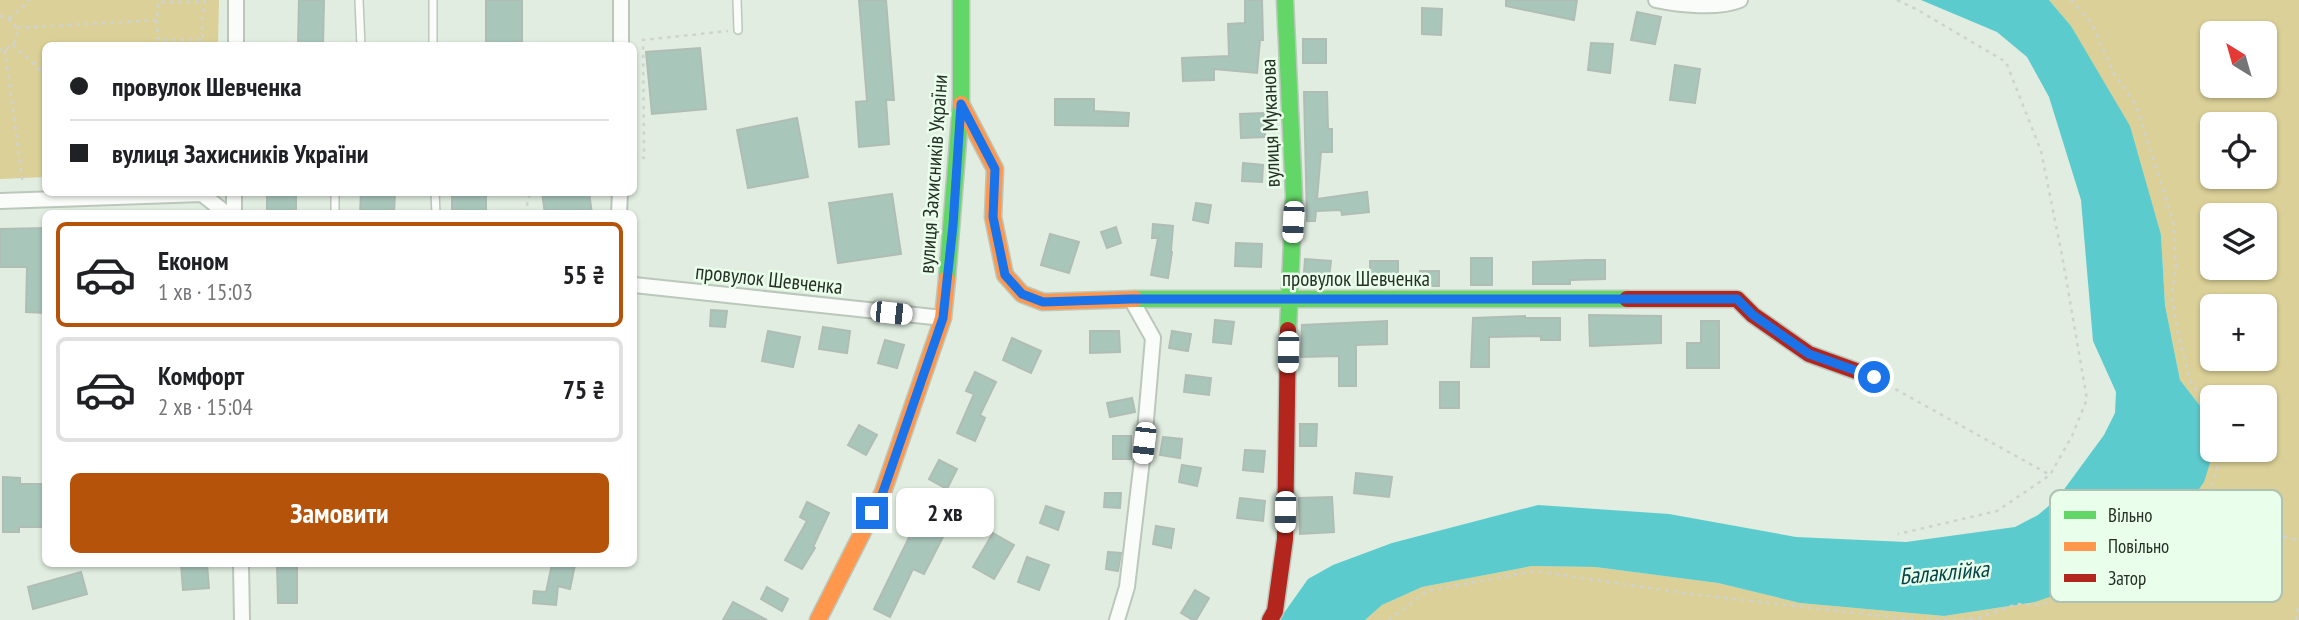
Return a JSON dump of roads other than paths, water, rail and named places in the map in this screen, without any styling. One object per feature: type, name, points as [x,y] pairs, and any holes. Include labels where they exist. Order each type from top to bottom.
[{"type":"street","points":[[236,0],[236,42]]},
{"type":"street","points":[[621,0],[621,42]]},
{"type":"street","name":"вулиця Захисників України","points":[[818,620],[883,492],[943,318],[953,225],[961,104],[961,0]]},
{"type":"street","name":"вулиця Муканова","points":[[1270,620],[1275,611],[1285,539],[1289,299],[1294,196],[1289,49],[1284,0]]},
{"type":"street","points":[[1656,0],[1672,4],[1729,5],[1740,0]]},
{"type":"street","name":"провулок Шевченка","points":[[961,104],[995,169],[993,217],[1005,275],[1022,294],[1043,302],[1131,299],[1737,299],[1753,315],[1809,354],[1874,377]]},
{"type":"street","points":[[0,201],[144,196]]},
{"type":"street","points":[[204,196],[222,210]]},
{"type":"street","name":"провулок Шевченка","points":[[637,285],[943,318]]},
{"type":"street","points":[[1117,620],[1127,587],[1153,338],[1131,299]]},
{"type":"street","points":[[240,567],[242,620]]},
{"type":"lane","points":[[359,0],[361,42]]},
{"type":"lane","points":[[433,0],[433,42]]},
{"type":"lane","points":[[737,0],[738,30]]},
{"type":"water","points":[[1921,0],[2049,0],[2071,26],[2130,126],[2161,235],[2165,305],[2180,380],[2200,406],[2200,462],[2210,462],[2204,482],[2198,490],[2064,490],[2104,435],[2115,413],[2116,392],[2093,341],[2081,200],[2049,97],[2027,57],[1997,32]]},
{"type":"water","name":"Балаклійка","points":[[1538,505],[1669,514],[1796,537],[1906,542],[2015,527],[2038,515],[2050,505],[2050,597],[2035,602],[1944,616],[1800,603],[1718,583],[1595,567],[1532,566],[1422,587],[1382,605],[1365,620],[1279,620],[1308,579],[1333,565],[1392,543]]}]
